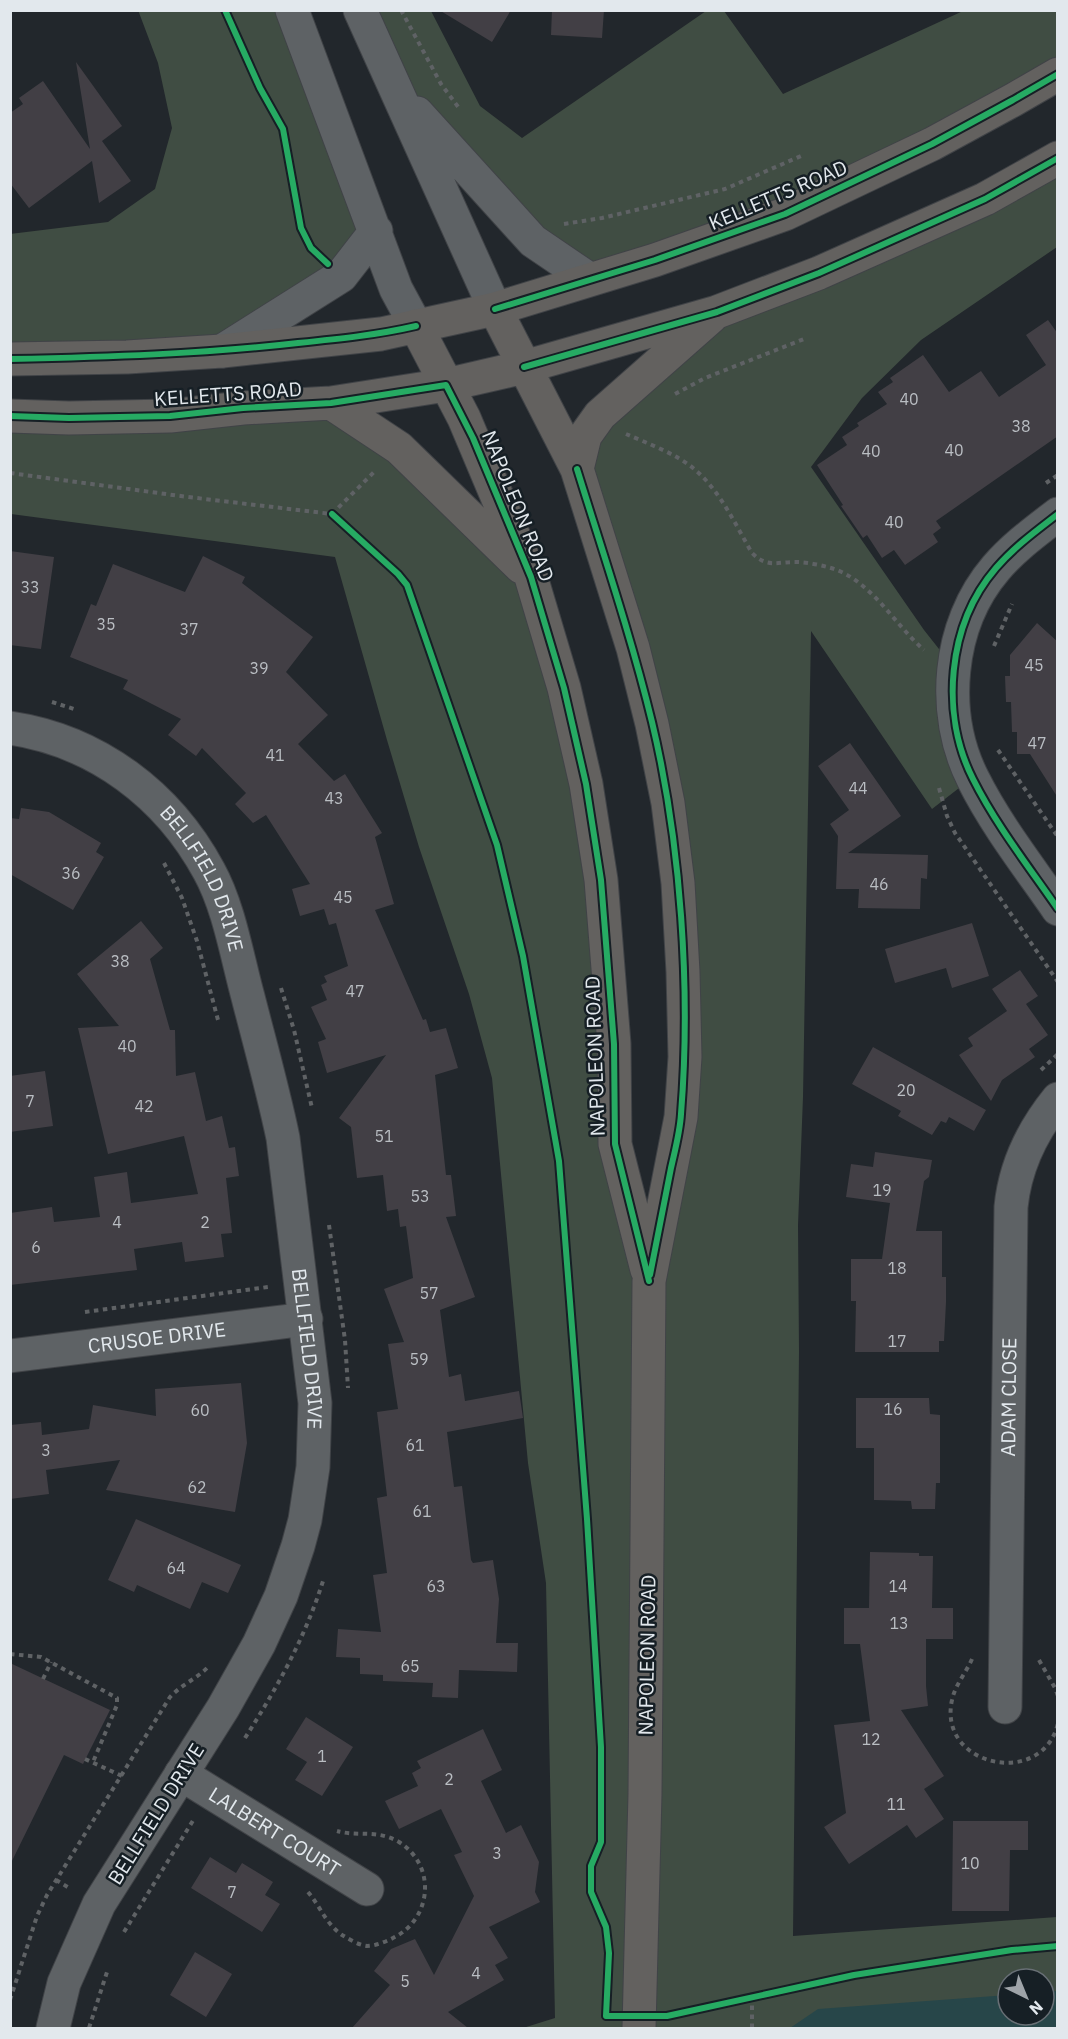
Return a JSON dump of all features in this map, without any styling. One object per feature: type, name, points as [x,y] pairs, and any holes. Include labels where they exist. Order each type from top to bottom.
[{"type":"main road","name":"KELLETTS ROAD","points":[[10,359],[127,357],[222,351],[381,334],[495,309],[655,260],[785,214],[932,144],[1058,74]]},
{"type":"main road","name":"KELLETTS ROAD","points":[[10,416],[69,418],[170,416],[243,408],[331,403],[446,385],[524,367],[717,312],[819,273],[985,199],[1058,158]]},
{"type":"main road","name":"NAPOLEON ROAD","points":[[495,309],[576,469],[633,648],[652,724],[668,803],[678,883],[685,1057],[681,1117],[649,1281],[645,1794],[653,2022]]},
{"type":"main road","points":[[576,469],[585,436],[600,415],[717,312]]},
{"type":"main road","name":"NAPOLEON ROAD","points":[[416,326],[473,438],[531,577],[564,688],[586,784],[601,880],[614,1044],[615,1144],[649,1281]]},
{"type":"main road","points":[[331,403],[399,448],[531,577]]},
{"type":"street","name":"NAPOLEON ROAD","points":[[292,10],[322,96],[376,231],[396,289],[416,326]]},
{"type":"street","name":"NAPOLEON ROAD","points":[[360,10],[495,309]]},
{"type":"street","points":[[398,92],[533,241],[589,279]]},
{"type":"street","points":[[222,351],[341,276],[376,231]]},
{"type":"street","points":[[1058,514],[1022,542],[995,569],[983,587],[965,622],[958,645],[953,688],[956,732],[962,755],[972,778],[984,800],[1058,909]]},
{"type":"street","name":"BELLFIELD DRIVE","points":[[10,728],[63,741],[110,763],[124,773],[155,799],[177,825],[210,872],[229,928],[274,1097],[289,1177],[315,1403],[309,1493],[298,1546],[281,1596],[259,1644],[223,1708],[99,1904],[64,1983],[53,2028]]},
{"type":"street","name":"ADAM CLOSE","points":[[1005,1707],[1011,1207],[1013,1187],[1027,1145],[1058,1099]]},
{"type":"street","name":"CRUSOE DRIVE","points":[[10,1356],[306,1319]]},
{"type":"street","name":"LALBERT COURT","points":[[181,1774],[367,1889]]},
{"type":"path","points":[[401,10],[441,84],[465,116]]},
{"type":"path","points":[[555,226],[602,218],[725,189],[801,156]]},
{"type":"path","points":[[556,216],[564,224]]},
{"type":"path","points":[[670,397],[705,378],[804,339]]},
{"type":"path","points":[[618,430],[686,463],[698,472],[718,495],[757,558],[769,564],[795,562],[815,564],[849,576],[867,589],[910,638],[925,650]]},
{"type":"path","points":[[332,514],[379,467]]},
{"type":"path","points":[[10,473],[332,514],[398,574],[407,585],[497,845],[523,956],[559,1161],[587,1519],[601,1747],[601,1842],[591,1866],[591,1892],[606,1927],[608,1944]]},
{"type":"path","points":[[991,655],[1001,626],[1017,598]]},
{"type":"path","points":[[995,746],[1058,837]]},
{"type":"path","points":[[162,859],[182,898],[197,941],[221,1031]]},
{"type":"path","points":[[268,1276],[270,1294]]},
{"type":"path","points":[[80,1312],[269,1287]]},
{"type":"path","points":[[10,1654],[41,1657],[117,1698],[117,1705],[93,1762]]},
{"type":"path","points":[[10,2000],[42,1905],[170,1697],[184,1684],[201,1674],[212,1660]]},
{"type":"path","points":[[43,1679],[51,1662]]},
{"type":"path","points":[[85,1759],[122,1776]]},
{"type":"path","points":[[120,1937],[196,1817]]},
{"type":"path","points":[[653,2022],[752,1996],[854,1975],[1012,1950],[1058,1946]]},
{"type":"path","points":[[89,2028],[108,1969]]},
{"type":"path","points":[[752,1996],[752,2028]]},
{"type":"green space","points":[[138,10],[292,11],[376,231],[222,351],[11,359],[10,234],[108,222],[155,189],[172,128],[158,63]]},
{"type":"green space","points":[[359,11],[431,11],[480,106],[522,138],[706,11],[724,11],[783,94],[963,11],[1057,11],[1057,74],[1013,100],[589,279],[398,92]]},
{"type":"green space","points":[[1057,158],[1057,247],[921,340],[862,398],[811,467],[924,630],[954,668],[972,778],[932,809],[811,631],[803,1097],[798,1225],[799,1351],[793,1936],[1057,1917],[1057,2028],[523,2028],[555,2018],[546,1583],[528,1463],[492,1078],[469,994],[419,847],[335,557],[11,514],[11,415],[331,403],[531,577],[608,962],[649,1279],[683,972],[585,436],[717,312]]},
{"type":"water","points":[[1056,1991],[1057,2028],[790,2028],[818,2009],[996,1996],[996,2027],[1056,2027]]},
{"type":"building","points":[[439,10],[511,10],[492,42]]},
{"type":"building","points":[[552,10],[604,10],[602,38],[551,35]]},
{"type":"building","points":[[76,62],[122,126],[102,141],[131,181],[99,203],[92,161],[29,208],[10,183],[10,113],[23,104],[19,98],[43,81],[90,149]]},
{"type":"building","points":[[1048,320],[1058,334],[1058,436],[936,521],[941,528],[933,534],[938,542],[905,565],[894,550],[882,558],[867,535],[863,538],[817,465],[847,445],[842,437],[859,426],[857,423],[887,404],[878,392],[893,382],[890,378],[923,355],[949,392],[981,371],[999,397],[1046,365],[1026,335]]},
{"type":"building","points":[[10,551],[54,557],[41,649],[10,645]]},
{"type":"building","points":[[203,556],[245,577],[242,583],[313,637],[286,672],[328,715],[298,744],[334,781],[345,774],[382,833],[375,837],[394,904],[375,910],[423,1020],[426,1019],[430,1032],[446,1028],[458,1068],[435,1075],[446,1175],[451,1175],[456,1216],[446,1217],[475,1297],[440,1310],[449,1377],[461,1374],[465,1401],[519,1391],[523,1418],[447,1432],[454,1487],[462,1486],[471,1560],[473,1563],[493,1560],[499,1599],[496,1643],[518,1643],[517,1672],[459,1670],[458,1698],[432,1697],[433,1683],[383,1681],[383,1675],[360,1674],[360,1658],[336,1657],[338,1629],[381,1632],[373,1575],[387,1573],[377,1498],[387,1496],[377,1412],[398,1409],[388,1344],[404,1342],[384,1289],[413,1278],[406,1226],[400,1227],[398,1209],[387,1211],[383,1175],[357,1178],[351,1127],[339,1118],[386,1055],[327,1073],[318,1042],[326,1039],[311,1007],[327,1000],[321,985],[327,982],[324,976],[348,966],[336,923],[329,925],[324,909],[300,916],[292,889],[310,884],[266,815],[253,823],[235,804],[246,793],[202,748],[196,756],[168,735],[181,719],[123,689],[128,680],[70,657],[91,604],[96,606],[113,564],[185,592]]},
{"type":"building","points":[[1037,623],[1058,642],[1058,798],[1030,754],[1017,754],[1017,732],[1012,732],[1011,702],[1006,702],[1005,676],[1010,676],[1010,655]]},
{"type":"building","points":[[850,743],[901,816],[848,853],[928,855],[927,879],[921,878],[920,909],[858,908],[859,889],[836,889],[838,836],[830,824],[849,810],[818,766]]},
{"type":"building","points":[[21,808],[49,812],[101,843],[96,852],[104,857],[73,910],[10,874],[10,818],[19,819]]},
{"type":"building","points":[[141,921],[163,948],[150,959],[170,1030],[175,1030],[176,1076],[195,1072],[206,1121],[222,1116],[229,1148],[235,1147],[239,1176],[226,1178],[232,1233],[221,1234],[224,1257],[185,1262],[182,1242],[134,1249],[137,1270],[10,1285],[10,1213],[52,1207],[54,1222],[100,1217],[94,1177],[127,1172],[131,1203],[198,1194],[184,1136],[108,1154],[78,1028],[119,1026],[77,974]]},
{"type":"building","points":[[972,923],[989,976],[952,988],[946,968],[895,983],[885,949]]},
{"type":"building","points":[[1020,970],[1038,996],[1026,1004],[1048,1035],[1029,1049],[1035,1057],[1002,1080],[991,1101],[959,1055],[973,1046],[968,1038],[1007,1011],[992,989]]},
{"type":"building","points":[[873,1047],[986,1110],[974,1131],[949,1117],[946,1123],[941,1121],[932,1135],[898,1116],[901,1111],[852,1084]]},
{"type":"building","points":[[45,1071],[53,1126],[10,1132],[10,1076]]},
{"type":"building","points":[[875,1152],[932,1160],[929,1177],[924,1181],[916,1231],[942,1231],[942,1277],[946,1277],[946,1302],[944,1341],[939,1341],[939,1352],[855,1352],[856,1301],[851,1301],[851,1259],[882,1259],[890,1203],[846,1197],[851,1164],[873,1167]]},
{"type":"building","points":[[241,1383],[247,1443],[235,1512],[106,1490],[120,1460],[46,1470],[49,1494],[10,1499],[10,1425],[41,1422],[42,1435],[89,1429],[93,1405],[156,1416],[155,1389]]},
{"type":"building","points":[[856,1398],[929,1398],[930,1414],[940,1415],[940,1483],[936,1483],[935,1509],[912,1509],[911,1501],[874,1500],[874,1448],[856,1448]]},
{"type":"building","points":[[136,1519],[241,1565],[228,1593],[202,1582],[190,1609],[137,1585],[134,1592],[108,1580]]},
{"type":"building","points":[[870,1552],[919,1553],[919,1556],[933,1556],[932,1608],[953,1608],[953,1639],[926,1639],[928,1706],[901,1710],[944,1776],[924,1789],[944,1819],[916,1838],[907,1825],[849,1864],[824,1827],[846,1813],[834,1725],[870,1721],[860,1644],[844,1644],[844,1608],[869,1608]]},
{"type":"building","points":[[10,1663],[110,1710],[83,1764],[64,1755],[10,1865]]},
{"type":"building","points":[[306,1717],[353,1747],[322,1796],[295,1780],[307,1762],[286,1749]]},
{"type":"building","points":[[483,1729],[502,1770],[481,1781],[506,1833],[521,1825],[539,1862],[535,1892],[540,1902],[489,1927],[508,1958],[495,1965],[504,1980],[448,2012],[468,2028],[352,2028],[390,1985],[374,1971],[391,1949],[415,1939],[434,1975],[474,1896],[454,1855],[462,1852],[441,1809],[399,1829],[385,1801],[418,1786],[412,1773],[421,1768],[417,1761]]},
{"type":"building","points":[[953,1821],[1028,1821],[1028,1850],[1010,1850],[1009,1911],[952,1911]]},
{"type":"building","points":[[210,1857],[236,1873],[242,1863],[273,1882],[265,1895],[280,1904],[262,1932],[191,1888]]},
{"type":"building","points":[[195,1952],[232,1974],[206,2017],[170,1995]]},
{"type":"cycle path","points":[[225,10],[260,88],[283,129],[301,228],[311,248],[328,264]]},
{"type":"cycle path","points":[[495,309],[655,260],[785,214],[932,144],[1058,74]]},
{"type":"cycle path","points":[[524,367],[717,312],[819,273],[985,199],[1058,158]]},
{"type":"cycle path","points":[[10,359],[226,350],[343,338],[416,326]]},
{"type":"cycle path","points":[[10,416],[69,418],[170,416],[243,408],[331,403],[446,385],[473,438],[531,577],[564,688],[586,784],[601,880],[614,1044],[615,1144],[649,1281]]},
{"type":"cycle path","points":[[577,469],[644,690],[662,768],[677,867],[684,967],[684,1067],[677,1141],[650,1275]]},
{"type":"cycle path","points":[[332,514],[398,574],[407,585],[497,845],[523,956],[559,1161],[587,1519],[601,1747],[601,1842],[591,1866],[591,1892],[606,1927],[609,1953],[606,2016],[667,2016],[854,1975],[1012,1950],[1058,1946]]},
{"type":"cycle path","points":[[1058,514],[1010,553],[980,591],[967,616],[958,643],[953,699],[956,727],[973,779],[1002,829],[1058,909]]}]
